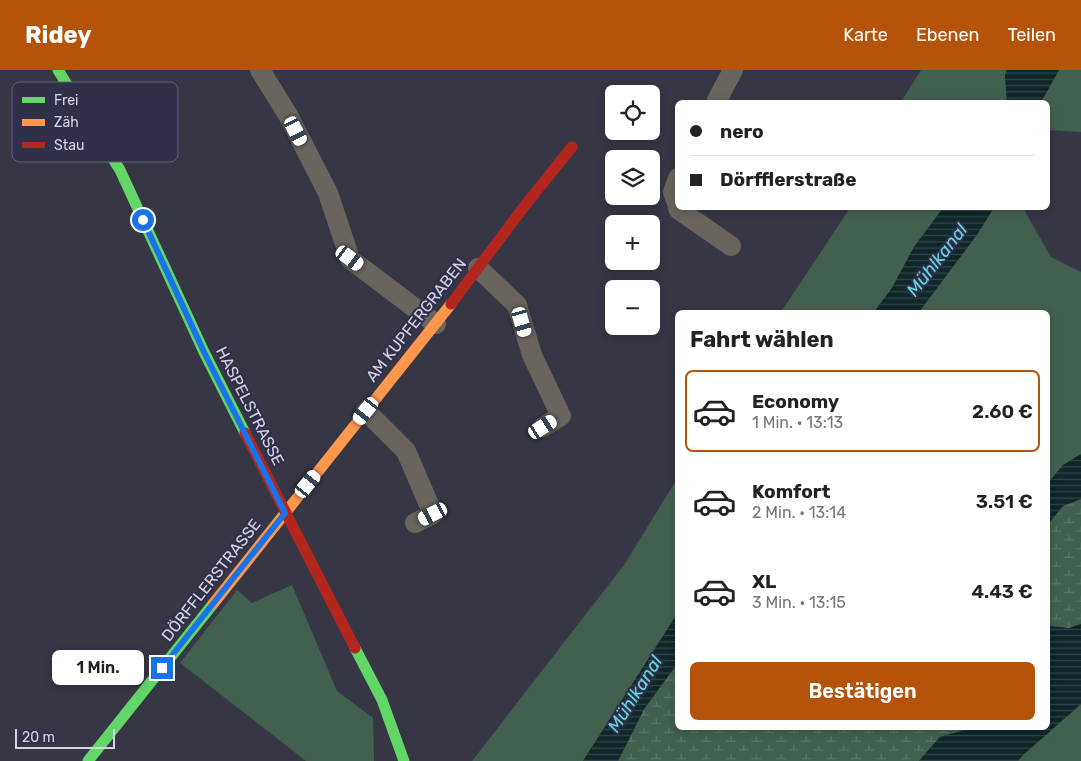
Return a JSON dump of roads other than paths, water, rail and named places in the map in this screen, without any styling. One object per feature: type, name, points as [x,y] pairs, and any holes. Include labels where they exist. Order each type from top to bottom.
[{"type":"street","name":"HASPELSTRASSE","points":[[58,70],[65,82]]},
{"type":"street","name":"AM KUPFERGRABEN","points":[[285,513],[436,324],[572,147]]},
{"type":"street","name":"HASPELSTRASSE","points":[[115,162],[204,352],[382,700],[404,761]]},
{"type":"street","name":"DÖRFFLERSTRASSE","points":[[88,761],[285,513]]},
{"type":"lane","points":[[260,70],[288,115],[328,193],[350,258],[436,324]]},
{"type":"lane","points":[[717,100],[733,70]]},
{"type":"lane","points":[[679,210],[731,246]]},
{"type":"lane","points":[[478,268],[518,305],[532,354],[561,416],[543,427]]},
{"type":"lane","points":[[366,411],[406,450],[433,514],[416,523]]},
{"type":"water","points":[[1007,70],[1059,70],[1042,100],[1007,100],[1005,75]]},
{"type":"water","name":"Mühlkanal","points":[[942,210],[993,210],[976,236],[920,310],[876,310],[892,288],[914,247]]},
{"type":"water","points":[[1081,454],[1081,499],[1063,506],[1050,522],[1050,481],[1063,465]]},
{"type":"water","name":"Mühlkanal","points":[[675,617],[675,667],[644,709],[618,761],[583,761]]},
{"type":"water","points":[[1081,624],[1081,704],[1018,761],[919,761],[940,737],[965,730],[1050,730],[1050,626],[1069,628]]}]
